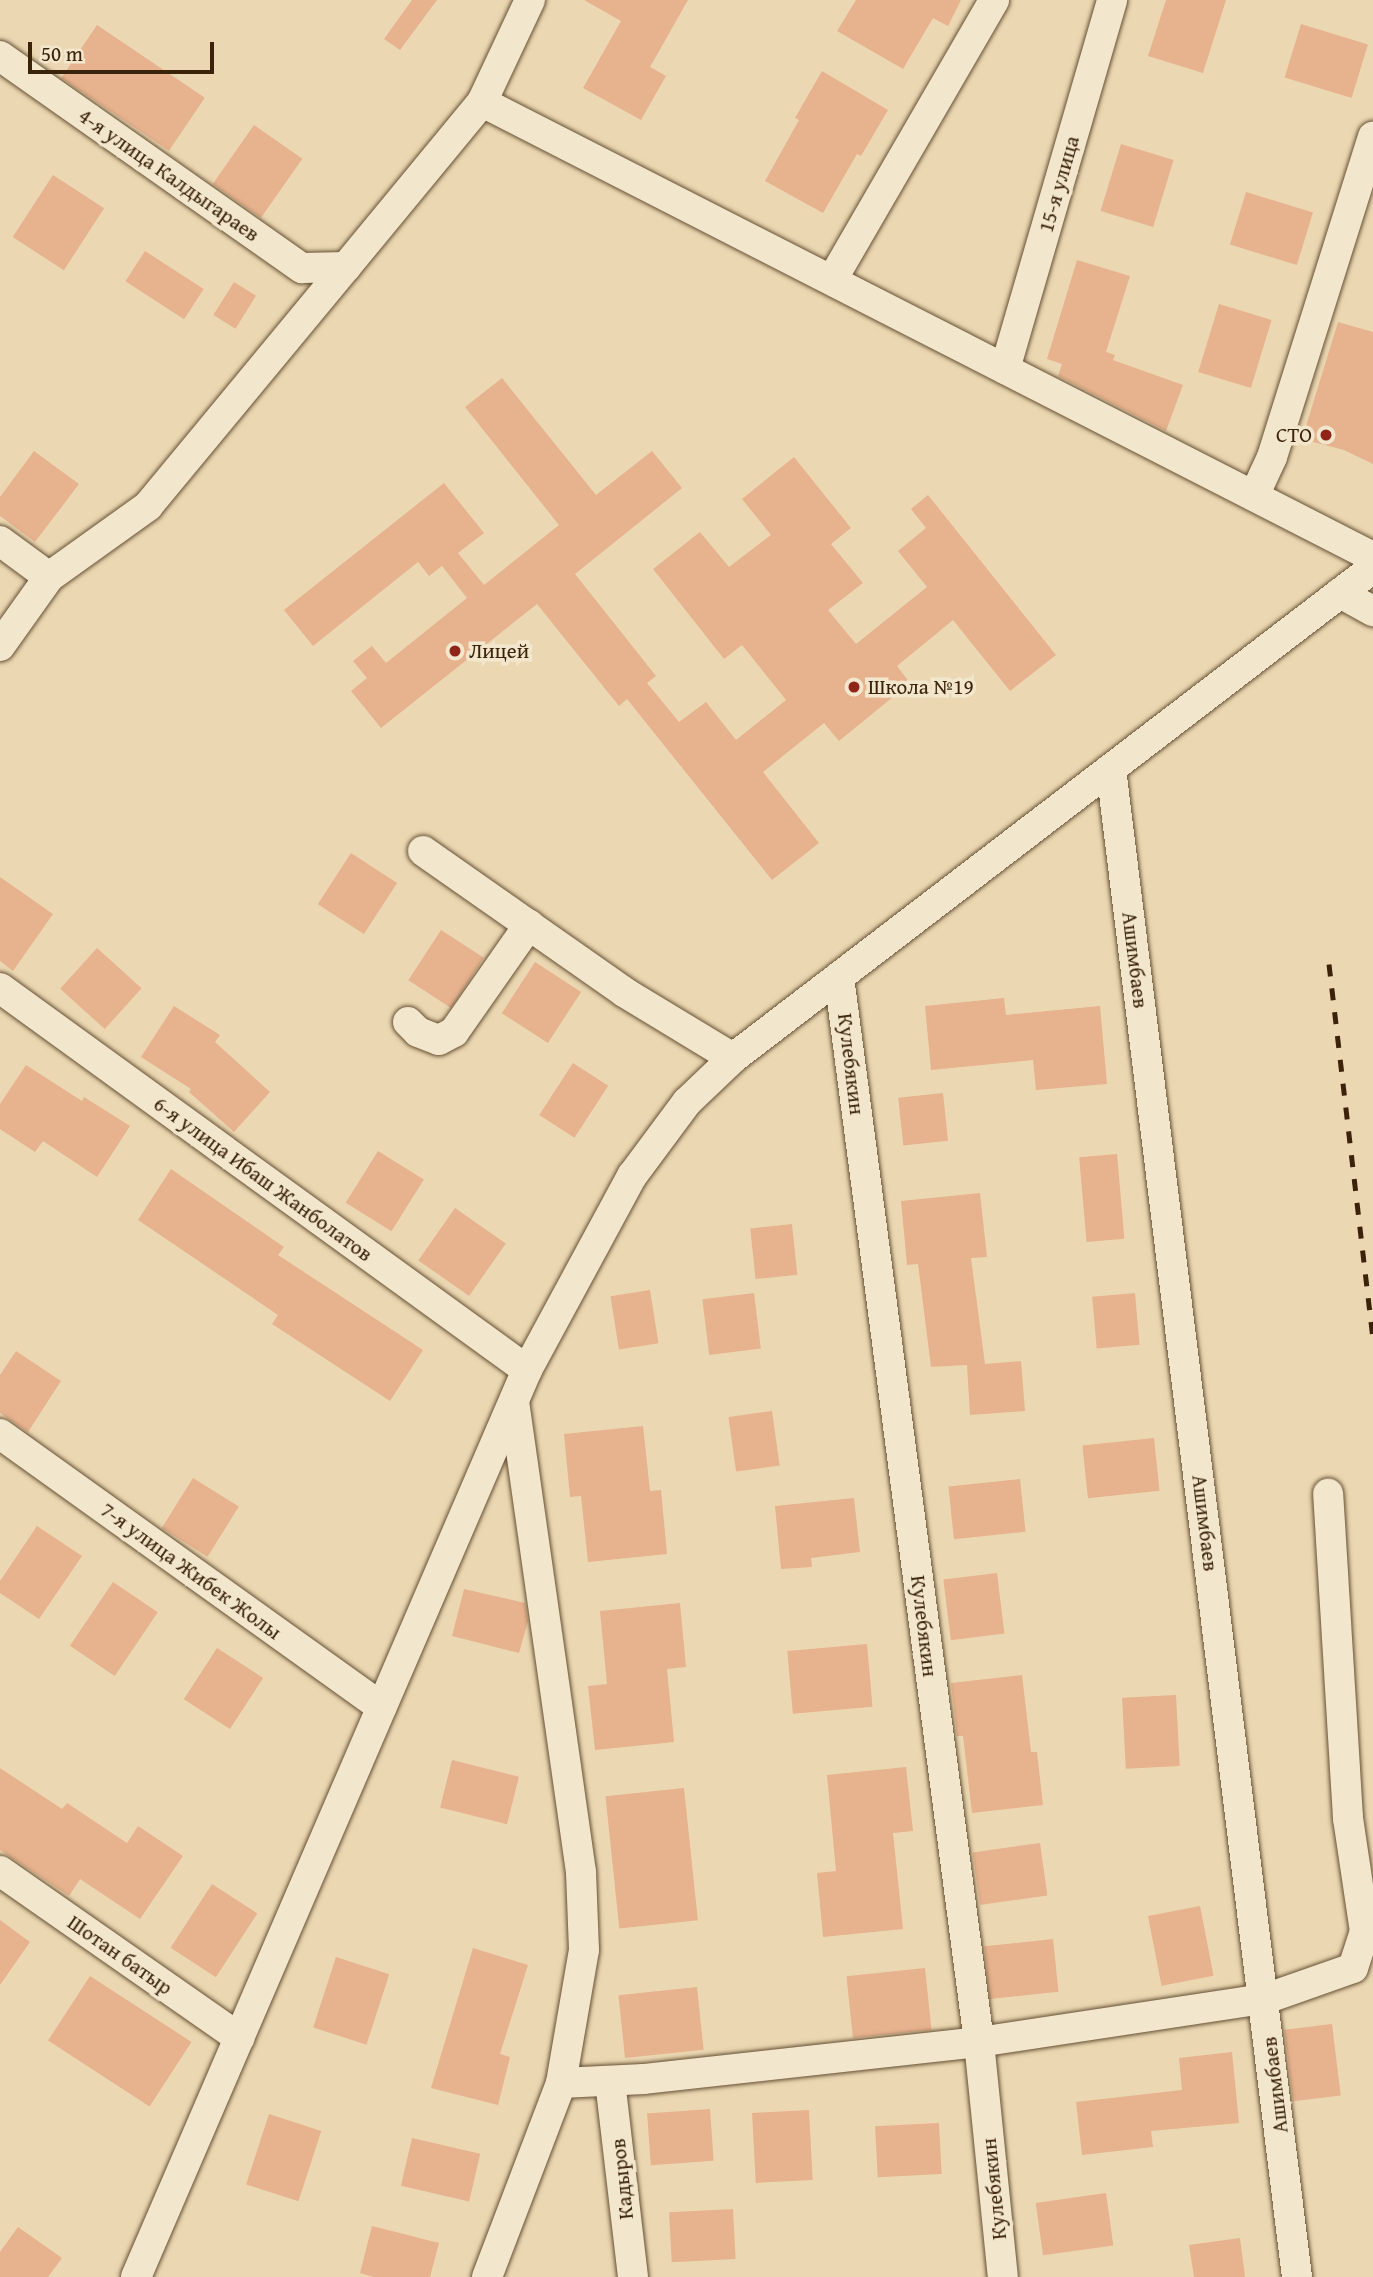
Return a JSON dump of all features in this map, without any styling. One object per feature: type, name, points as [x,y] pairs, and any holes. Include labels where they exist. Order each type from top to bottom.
[{"type":"street","points":[[0,646],[49,577],[148,506],[482,102],[530,0]]},
{"type":"street","points":[[832,280],[994,0]]},
{"type":"street","name":"15-я улица","points":[[1005,369],[1112,0]]},
{"type":"street","name":"4-я улица Калдыгараев","points":[[0,56],[302,268],[346,267]]},
{"type":"street","points":[[482,102],[1373,557]]},
{"type":"street","points":[[1254,496],[1272,457],[1373,137]]},
{"type":"street","points":[[0,541],[49,577]]},
{"type":"street","points":[[136,2277],[513,1401],[527,1370],[632,1176],[687,1102],[733,1058],[1373,568]]},
{"type":"street","points":[[1340,593],[1373,611]]},
{"type":"street","name":"Ашимбаев","points":[[1111,769],[1265,1999],[1297,2277]]},
{"type":"street","points":[[423,851],[624,992],[733,1058]]},
{"type":"street","points":[[408,1022],[418,1032],[439,1040],[454,1032],[529,925]]},
{"type":"street","name":"Кулебякин","points":[[839,977],[979,2042],[1003,2277]]},
{"type":"street","name":"6-я улица Ибаш Жанболатов","points":[[0,988],[527,1370]]},
{"type":"street","points":[[487,2277],[561,2083],[584,1950],[580,1872],[513,1401]]},
{"type":"street","name":"7-я улица Жибек Жолы","points":[[0,1434],[381,1707]]},
{"type":"street","points":[[561,2083],[610,2081],[979,2042],[1265,1999],[1353,1968],[1365,1932],[1348,1818],[1328,1494]]},
{"type":"street","name":"Шотан батыр","points":[[0,1871],[239,2038]]},
{"type":"street","name":"Кадыров","points":[[610,2081],[633,2277]]},
{"type":"building","points":[[412,0],[437,0],[400,50],[384,39]]},
{"type":"building","points":[[584,0],[688,0],[650,67],[666,76],[641,120],[583,88],[621,21]]},
{"type":"building","points":[[856,0],[961,0],[948,26],[933,18],[903,69],[837,31]]},
{"type":"building","points":[[1166,0],[1226,0],[1203,73],[1148,56]]},
{"type":"building","points":[[1301,24],[1368,44],[1352,98],[1285,78]]},
{"type":"building","points":[[97,25],[205,98],[169,151],[61,78]]},
{"type":"building","points":[[822,71],[888,110],[861,156],[857,154],[823,213],[765,181],[799,120],[795,118]]},
{"type":"building","points":[[254,125],[302,159],[261,218],[213,184]]},
{"type":"building","points":[[1121,144],[1174,160],[1153,227],[1101,211]]},
{"type":"building","points":[[53,175],[104,208],[64,270],[13,237]]},
{"type":"building","points":[[1246,192],[1313,212],[1297,265],[1230,245]]},
{"type":"building","points":[[145,251],[204,289],[184,319],[125,281]]},
{"type":"building","points":[[1077,260],[1130,276],[1106,352],[1115,355],[1113,360],[1183,385],[1166,431],[1058,376],[1062,364],[1047,359]]},
{"type":"building","points":[[234,282],[256,296],[235,329],[213,315]]},
{"type":"building","points":[[1219,304],[1272,320],[1251,388],[1198,372]]},
{"type":"building","points":[[1338,322],[1373,332],[1373,464],[1344,450],[1302,439]]},
{"type":"building","points":[[502,378],[596,495],[652,451],[682,488],[575,574],[656,676],[647,683],[679,722],[706,702],[736,740],[786,700],[742,645],[724,659],[653,569],[700,532],[729,567],[771,535],[742,499],[794,457],[851,528],[831,544],[863,583],[828,610],[856,644],[927,587],[898,551],[926,528],[911,509],[928,495],[1056,655],[1010,691],[953,620],[897,666],[910,683],[839,741],[824,723],[763,772],[819,843],[772,880],[627,699],[619,706],[537,604],[381,728],[351,691],[367,678],[353,661],[372,646],[386,663],[467,598],[442,566],[429,576],[418,562],[313,646],[284,610],[444,483],[484,533],[458,553],[484,585],[559,525],[465,407]]},
{"type":"building","points":[[34,451],[79,484],[35,542],[0,516],[0,497]]},
{"type":"building","points":[[351,853],[397,883],[364,934],[318,904]]},
{"type":"building","points":[[0,877],[53,914],[13,971],[0,961]]},
{"type":"building","points":[[441,930],[484,958],[451,1008],[408,980]]},
{"type":"building","points":[[97,948],[142,988],[105,1029],[60,989]]},
{"type":"building","points":[[535,962],[581,992],[548,1043],[502,1013]]},
{"type":"building","points":[[1004,998],[1006,1015],[1100,1006],[1107,1084],[1036,1090],[1033,1060],[931,1070],[925,1006]]},
{"type":"building","points":[[174,1006],[220,1035],[215,1042],[270,1092],[234,1132],[189,1092],[191,1089],[141,1057]]},
{"type":"building","points":[[573,1063],[608,1086],[574,1138],[539,1115]]},
{"type":"building","points":[[26,1065],[82,1101],[84,1097],[130,1126],[97,1177],[43,1141],[35,1152],[0,1129],[0,1104]]},
{"type":"building","points":[[943,1093],[948,1141],[903,1145],[898,1098]]},
{"type":"building","points":[[378,1151],[424,1180],[391,1231],[346,1203]]},
{"type":"building","points":[[1117,1154],[1124,1239],[1087,1242],[1079,1157]]},
{"type":"building","points":[[171,1169],[284,1247],[278,1255],[423,1350],[390,1401],[272,1324],[278,1315],[138,1220]]},
{"type":"building","points":[[980,1193],[987,1257],[971,1258],[985,1364],[1021,1361],[1025,1411],[970,1415],[967,1365],[931,1367],[918,1264],[907,1265],[901,1201]]},
{"type":"building","points":[[455,1208],[506,1244],[469,1296],[418,1260]]},
{"type":"building","points":[[792,1224],[797,1275],[756,1279],[750,1228]]},
{"type":"building","points":[[650,1290],[658,1343],[619,1350],[610,1296]]},
{"type":"building","points":[[754,1293],[761,1349],[709,1355],[702,1299]]},
{"type":"building","points":[[1135,1293],[1140,1345],[1097,1349],[1092,1297]]},
{"type":"building","points":[[16,1351],[61,1381],[28,1432],[0,1413],[0,1375]]},
{"type":"building","points":[[772,1411],[780,1465],[736,1472],[728,1417]]},
{"type":"building","points":[[643,1426],[650,1491],[661,1490],[667,1554],[588,1562],[581,1496],[570,1497],[564,1434]]},
{"type":"building","points":[[1154,1438],[1160,1491],[1088,1498],[1082,1446]]},
{"type":"building","points":[[193,1478],[239,1507],[208,1557],[162,1528]]},
{"type":"building","points":[[1020,1479],[1026,1532],[954,1539],[948,1487]]},
{"type":"building","points":[[854,1498],[860,1552],[811,1558],[812,1567],[781,1569],[775,1506]]},
{"type":"building","points":[[37,1526],[82,1556],[39,1619],[0,1593],[0,1581]]},
{"type":"building","points":[[997,1573],[1004,1634],[951,1640],[943,1580]]},
{"type":"building","points":[[113,1582],[158,1612],[115,1676],[70,1646]]},
{"type":"building","points":[[464,1589],[525,1603],[528,1621],[519,1653],[452,1636]]},
{"type":"building","points":[[680,1603],[686,1667],[667,1669],[674,1742],[595,1750],[588,1686],[607,1684],[600,1611]]},
{"type":"building","points":[[867,1644],[872,1707],[793,1714],[787,1651]]},
{"type":"building","points":[[217,1648],[263,1678],[230,1729],[184,1699]]},
{"type":"building","points":[[1022,1675],[1031,1752],[1037,1752],[1043,1805],[972,1813],[963,1736],[957,1736],[951,1683]]},
{"type":"building","points":[[1176,1695],[1180,1766],[1126,1769],[1122,1698]]},
{"type":"building","points":[[452,1760],[519,1777],[507,1824],[440,1808]]},
{"type":"building","points":[[906,1767],[913,1831],[893,1833],[903,1929],[823,1937],[817,1873],[836,1871],[827,1775]]},
{"type":"building","points":[[0,1768],[62,1809],[67,1803],[127,1843],[138,1826],[183,1856],[140,1919],[80,1879],[69,1896],[0,1850]]},
{"type":"building","points":[[684,1788],[698,1920],[619,1929],[605,1796]]},
{"type":"building","points":[[1040,1843],[1047,1895],[980,1905],[973,1852]]},
{"type":"building","points":[[212,1884],[257,1913],[216,1977],[171,1948]]},
{"type":"building","points":[[1200,1906],[1214,1976],[1162,1986],[1148,1916]]},
{"type":"building","points":[[0,1920],[30,1942],[0,1985]]},
{"type":"building","points":[[1053,1939],[1059,1992],[990,1999],[984,1946]]},
{"type":"building","points":[[473,1948],[528,1965],[500,2054],[510,2057],[498,2105],[431,2088]]},
{"type":"building","points":[[336,1957],[389,1974],[366,2045],[313,2027]]},
{"type":"building","points":[[925,1968],[931,2030],[853,2038],[846,1976]]},
{"type":"building","points":[[90,1976],[191,2042],[150,2106],[48,2041]]},
{"type":"building","points":[[697,1987],[704,2050],[625,2058],[618,1995]]},
{"type":"building","points":[[1332,2024],[1341,2095],[1293,2101],[1284,2030]]},
{"type":"building","points":[[1232,2052],[1239,2123],[1151,2131],[1153,2147],[1082,2155],[1076,2102],[1182,2090],[1179,2058]]},
{"type":"building","points":[[710,2109],[714,2161],[651,2165],[647,2113]]},
{"type":"building","points":[[809,2110],[813,2180],[756,2183],[752,2113]]},
{"type":"building","points":[[269,2114],[321,2131],[298,2201],[246,2184]]},
{"type":"building","points":[[939,2123],[942,2174],[878,2177],[875,2126]]},
{"type":"building","points":[[412,2138],[480,2154],[469,2201],[401,2186]]},
{"type":"building","points":[[1106,2193],[1113,2245],[1043,2255],[1036,2203]]},
{"type":"building","points":[[733,2209],[736,2259],[672,2262],[669,2212]]},
{"type":"building","points":[[372,2226],[439,2243],[430,2277],[374,2277],[360,2273]]},
{"type":"building","points":[[18,2227],[62,2258],[48,2277],[0,2277],[0,2252]]},
{"type":"building","points":[[1240,2238],[1245,2277],[1194,2277],[1189,2245]]},
{"type":"railway","points":[[1329,964],[1373,1339]]},
{"type":"place","name":"СТО","points":[[1326,435]]},
{"type":"place","name":"Лицей","points":[[455,651]]},
{"type":"place","name":"Школа №19","points":[[854,687]]}]
